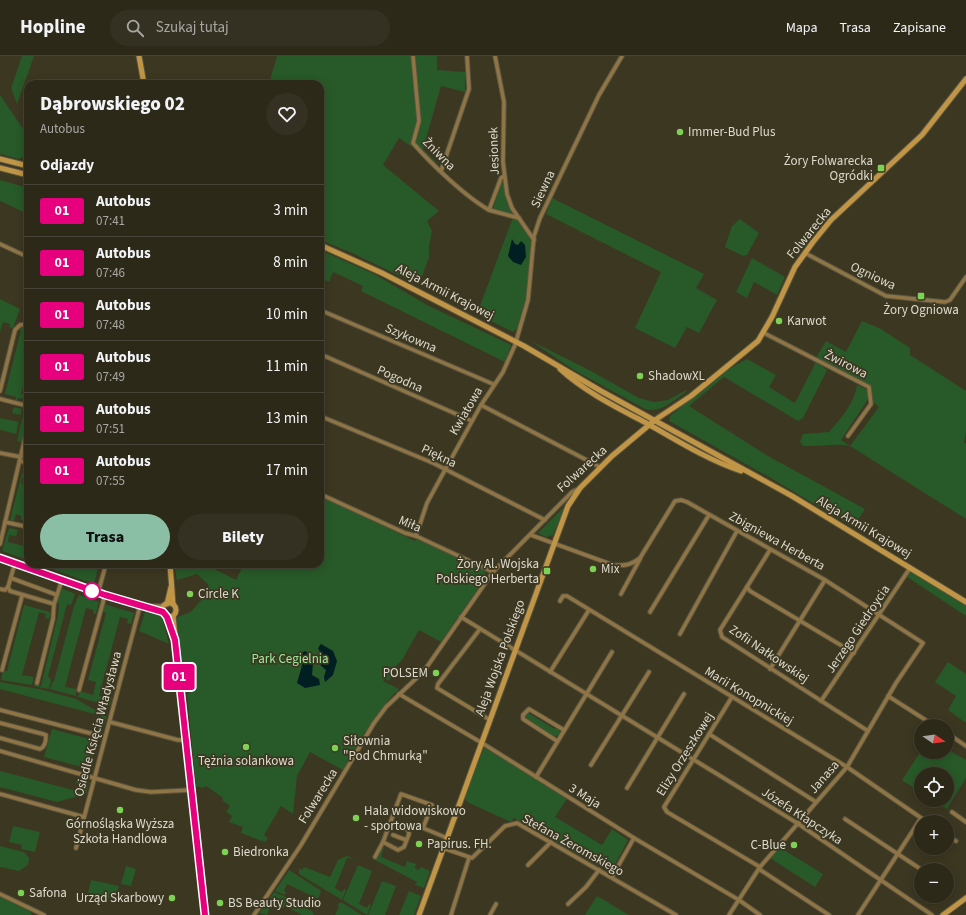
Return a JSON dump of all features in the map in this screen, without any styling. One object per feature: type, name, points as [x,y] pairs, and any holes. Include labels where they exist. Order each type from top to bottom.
[{"type":"street","points":[[139,56],[143,80]]},
{"type":"street","name":"Żniwna","points":[[413,56],[419,121],[413,143],[441,171],[480,205],[490,210],[519,218]]},
{"type":"street","points":[[441,171],[469,90],[467,56]]},
{"type":"street","name":"Jesionek","points":[[495,56],[504,102],[504,176],[507,194],[512,208],[534,240]]},
{"type":"street","name":"Siewna","points":[[516,341],[531,288],[534,240],[540,218],[599,94],[622,56]]},
{"type":"street","name":"Folwarecka","points":[[254,915],[301,845],[374,723],[386,707],[424,671],[493,572],[532,535],[566,498],[580,488],[600,467],[654,420],[697,391],[749,349],[764,333],[787,283],[805,253],[832,220],[922,135],[966,79]]},
{"type":"street","points":[[0,159],[24,164]]},
{"type":"street","points":[[0,168],[24,174]]},
{"type":"street","points":[[14,171],[24,177]]},
{"type":"street","points":[[490,210],[501,178],[504,176]]},
{"type":"street","points":[[0,244],[24,255]]},
{"type":"street","name":"Aleja Armii Krajowej","points":[[324,247],[378,270],[516,341],[556,366],[749,474],[792,496],[966,602]]},
{"type":"street","name":"Ogniowa","points":[[805,253],[891,298],[945,302],[950,300],[966,277]]},
{"type":"street","name":"Szykowna","points":[[324,312],[493,384]]},
{"type":"street","points":[[0,391],[16,330],[20,325],[24,324]]},
{"type":"street","name":"Żwirowa","points":[[764,333],[869,387],[871,404],[848,436]]},
{"type":"street","name":"Kwiatowa","points":[[416,536],[427,503],[493,384],[503,372],[516,341]]},
{"type":"street","name":"Pogodna","points":[[324,356],[472,421]]},
{"type":"street","name":"Aleja Armii Krajowej","points":[[556,366],[593,393],[649,425],[704,455],[749,474]]},
{"type":"street","points":[[0,399],[24,405]]},
{"type":"street","points":[[481,405],[600,467]]},
{"type":"street","name":"Piękna","points":[[324,418],[433,463],[545,520]]},
{"type":"street","points":[[0,544],[24,442]]},
{"type":"street","points":[[0,452],[24,461]]},
{"type":"street","name":"Aleja Wojska Polskiego","points":[[419,915],[554,542],[568,506],[580,488]]},
{"type":"street","name":"Miła","points":[[324,496],[493,572]]},
{"type":"street","points":[[566,498],[568,506]]},
{"type":"street","name":"Zbigniewa Herberta","points":[[620,594],[675,501],[681,500],[688,502],[825,580],[923,643]]},
{"type":"street","points":[[650,612],[709,515]]},
{"type":"street","points":[[5,522],[24,526]]},
{"type":"street","points":[[680,634],[737,531]]},
{"type":"street","points":[[532,535],[613,565],[632,564],[640,558]]},
{"type":"street","name":"Zofii Nałkowskiej","points":[[770,550],[720,630],[720,634],[770,669],[868,731]]},
{"type":"street","points":[[0,558],[24,566]]},
{"type":"street","points":[[0,589],[5,590],[8,587],[15,563]]},
{"type":"street","points":[[29,568],[98,593],[163,612],[167,617],[175,640]]},
{"type":"street","points":[[98,593],[105,568]]},
{"type":"street","points":[[163,612],[168,605],[173,592],[171,587],[170,568]]},
{"type":"street","name":"Jerzego Giedroycia","points":[[821,701],[880,615],[910,568]]},
{"type":"street","points":[[11,578],[57,595]]},
{"type":"street","points":[[37,683],[53,619],[54,604],[62,580]]},
{"type":"street","points":[[770,669],[825,580]]},
{"type":"street","points":[[8,587],[10,591],[22,596],[54,604]]},
{"type":"street","points":[[747,587],[750,591],[854,653]]},
{"type":"street","name":"Osiedle Księcia Władysława","points":[[79,690],[105,595]]},
{"type":"street","points":[[2,670],[22,596]]},
{"type":"street","name":"Marii Konopnickiej","points":[[560,602],[563,596],[567,596],[847,767],[917,815]]},
{"type":"street","points":[[141,606],[168,605],[176,610],[173,616],[175,640],[204,915]]},
{"type":"street","name":"Osiedle Księcia Władysława","points":[[76,848],[141,606]]},
{"type":"street","points":[[550,672],[589,610]]},
{"type":"street","points":[[167,617],[173,616]]},
{"type":"street","name":"Józefa Kłapczyka","points":[[460,618],[515,650],[797,823],[932,915]]},
{"type":"street","points":[[480,629],[438,684],[437,688],[490,720]]},
{"type":"street","name":"Janasa","points":[[729,915],[759,868],[847,767],[896,682],[923,643]]},
{"type":"street","points":[[536,777],[612,652]]},
{"type":"street","points":[[591,765],[649,672]]},
{"type":"street","name":"3 Maja","points":[[399,694],[482,743],[634,838],[739,900],[760,915]]},
{"type":"street","points":[[627,788],[684,694]]},
{"type":"street","points":[[888,696],[924,719]]},
{"type":"street","name":"Elizy Orzeszkowej","points":[[732,697],[665,805],[665,809],[759,868]]},
{"type":"street","points":[[558,741],[523,719],[523,714],[529,709],[564,730]]},
{"type":"street","points":[[0,710],[105,737]]},
{"type":"street","points":[[110,722],[178,740],[186,740]]},
{"type":"street","points":[[0,723],[43,734],[46,735],[46,738],[43,747],[40,749],[0,738]]},
{"type":"street","points":[[709,734],[816,802]]},
{"type":"street","points":[[954,738],[966,746]]},
{"type":"street","points":[[0,751],[136,790],[151,792],[191,790]]},
{"type":"street","points":[[0,794],[84,817]]},
{"type":"street","points":[[375,858],[383,842],[401,794],[432,805],[423,828],[446,838]]},
{"type":"street","points":[[952,812],[966,822]]},
{"type":"street","points":[[845,819],[914,865]]},
{"type":"street","points":[[383,842],[398,850],[404,847],[409,834],[407,828],[391,822]]},
{"type":"street","name":"Stefana Żeromskiego","points":[[469,858],[474,857],[505,826],[510,824],[521,825],[676,915]]},
{"type":"street","points":[[858,915],[914,829]]},
{"type":"street","points":[[393,835],[406,840]]},
{"type":"street","points":[[612,877],[634,838]]},
{"type":"street","points":[[528,865],[551,842]]},
{"type":"street","points":[[443,848],[469,858],[451,915]]},
{"type":"street","points":[[759,868],[829,915]]},
{"type":"street","points":[[568,904],[586,887],[599,870]]},
{"type":"street","points":[[0,894],[44,915]]},
{"type":"street","points":[[943,915],[966,898]]},
{"type":"street","points":[[490,915],[496,904]]},
{"type":"green space","points":[[22,56],[34,56],[26,80],[24,80],[17,104],[11,88]]},
{"type":"green space","points":[[277,56],[437,56],[437,70],[465,72],[465,92],[441,86],[423,149],[439,165],[399,138],[383,165],[439,211],[427,221],[432,231],[429,246],[429,257],[419,285],[350,252],[324,242],[324,80],[270,80]]},
{"type":"green space","points":[[0,95],[24,130],[24,157],[19,159],[0,154]]},
{"type":"green space","points":[[0,180],[24,187],[24,212],[0,201]]},
{"type":"green space","points":[[502,182],[504,183],[507,201],[514,216],[493,209]]},
{"type":"green space","points":[[552,198],[704,274],[696,288],[717,300],[699,333],[687,327],[675,348],[635,328],[661,272],[546,214]]},
{"type":"green space","points":[[740,219],[759,233],[747,255],[743,256],[725,247],[732,226]]},
{"type":"green space","points":[[512,220],[518,220],[532,240],[528,289],[519,327],[513,332],[477,314]]},
{"type":"green space","points":[[324,252],[374,274],[429,306],[511,345],[505,362],[361,291],[363,286],[333,272],[329,282],[324,280]]},
{"type":"green space","points":[[752,258],[785,277],[777,295],[754,282],[747,298],[736,292]]},
{"type":"green space","points":[[0,299],[20,309],[13,328],[9,327],[10,324],[3,322],[0,332]]},
{"type":"green space","points":[[862,321],[881,329],[910,348],[910,355],[966,391],[966,433],[964,442],[966,444],[966,519],[850,446],[879,407],[873,402],[871,386],[816,358],[826,341],[846,352]]},
{"type":"green space","points":[[24,327],[24,382],[21,394],[24,395],[24,399],[18,398],[17,401],[15,401],[16,397],[5,394],[21,330],[17,329]]},
{"type":"green space","points":[[531,341],[589,370],[639,398],[654,402],[668,400],[686,390],[686,392],[661,408],[656,410],[645,409],[574,370]]},
{"type":"green space","points":[[747,359],[776,375],[769,387],[795,403],[816,362],[827,370],[803,418],[798,421],[724,377],[689,406],[768,456],[865,509],[853,527],[769,477],[669,421],[670,416],[723,372]]},
{"type":"green space","points":[[857,385],[868,390],[868,399],[841,440],[850,446],[803,446],[800,442],[803,434],[829,432],[850,405]]},
{"type":"green space","points":[[14,407],[22,409],[19,421],[20,415],[12,413]]},
{"type":"green space","points":[[24,410],[24,434],[22,443],[17,441]]},
{"type":"green space","points":[[0,418],[19,422],[16,434],[0,430]]},
{"type":"green space","points":[[22,473],[24,473],[21,483],[24,483],[24,521],[21,520],[21,516],[16,514],[14,521],[10,520]]},
{"type":"green space","name":"Park Cegielnia","points":[[324,498],[415,541],[416,539],[483,569],[487,576],[441,642],[419,630],[402,660],[390,673],[391,677],[389,681],[385,679],[383,681],[399,689],[375,718],[343,770],[310,752],[297,776],[293,814],[281,806],[264,835],[268,838],[265,842],[241,833],[243,827],[229,822],[232,816],[226,812],[230,806],[222,800],[223,798],[206,786],[203,788],[196,786],[187,694],[192,691],[190,678],[185,680],[177,626],[177,617],[191,612],[209,591],[208,584],[197,574],[177,580],[175,568],[213,568],[236,580],[242,568],[324,568]]},
{"type":"green space","points":[[565,506],[553,535],[546,537],[538,533]]},
{"type":"green space","points":[[10,528],[18,530],[16,536],[9,535],[8,542],[24,546],[24,559],[2,551],[8,530]]},
{"type":"green space","points":[[49,568],[98,568],[94,584]]},
{"type":"green space","points":[[912,571],[966,605],[966,616],[906,576]]},
{"type":"green space","points":[[61,588],[75,594],[71,605],[67,604],[48,676],[51,680],[49,689],[34,686],[34,684],[41,686],[58,615],[59,604],[56,603]]},
{"type":"green space","points":[[79,595],[99,602],[96,614],[93,613],[93,610],[86,608],[65,687],[76,689],[76,696],[50,689],[54,681],[74,606]]},
{"type":"green space","points":[[104,604],[134,613],[131,624],[127,623],[128,619],[120,617],[99,696],[106,698],[107,696],[112,697],[110,706],[78,697],[80,691],[93,695],[96,682],[88,680],[106,613],[102,611]]},
{"type":"green space","points":[[24,605],[50,612],[49,619],[45,618],[46,614],[39,612],[22,675],[34,677],[32,685],[1,680],[3,671],[7,671]]},
{"type":"green space","points":[[145,612],[162,616],[169,644],[139,631]]},
{"type":"green space","points":[[948,662],[966,674],[966,723],[948,710],[956,696],[935,682]]},
{"type":"green space","points":[[0,682],[39,689],[76,699],[107,717],[103,728],[93,727],[94,722],[100,723],[102,716],[0,689]]},
{"type":"green space","points":[[528,713],[553,728],[559,729],[560,734],[554,737],[525,719],[524,715]]},
{"type":"green space","points":[[52,729],[97,741],[89,769],[44,757]]},
{"type":"green space","points":[[484,748],[521,769],[567,799],[555,817],[602,845],[612,829],[628,840],[612,870],[605,869],[514,818],[511,822],[469,803],[464,798]]},
{"type":"green space","points":[[954,753],[966,760],[966,778],[954,798],[954,767],[914,767],[914,788],[902,780],[916,759],[954,759]]},
{"type":"green space","points":[[0,771],[81,792],[83,785],[76,783],[77,779],[89,782],[86,794],[57,802],[0,787]]},
{"type":"green space","points":[[13,826],[40,832],[35,852],[21,849],[22,845],[9,842]]},
{"type":"green space","points":[[0,846],[24,852],[29,858],[28,865],[19,871],[0,867]]},
{"type":"green space","points":[[384,847],[381,857],[405,867],[407,861],[416,864],[415,868],[419,870],[421,867],[430,871],[424,888],[415,885],[417,882],[375,860],[380,850]]},
{"type":"green space","points":[[779,847],[823,874],[815,887],[770,858]]},
{"type":"green space","points":[[347,856],[355,859],[347,858],[335,888],[342,892],[344,889],[346,890],[342,900],[299,874],[299,868],[302,870],[304,867],[330,877],[338,860]]},
{"type":"green space","points":[[358,865],[372,871],[359,904],[367,908],[369,904],[371,905],[367,915],[343,900]]},
{"type":"green space","points":[[126,866],[136,869],[131,886],[121,884]]},
{"type":"green space","points":[[289,870],[320,890],[321,892],[318,899],[287,884],[284,891],[286,893],[285,895],[275,891]]},
{"type":"green space","points":[[91,880],[119,886],[116,900],[88,893]]},
{"type":"green space","points":[[382,881],[396,886],[385,915],[368,915]]},
{"type":"green space","points":[[409,891],[421,896],[414,915],[399,915]]},
{"type":"green space","points":[[274,892],[295,901],[296,904],[312,911],[314,915],[302,915],[285,906],[284,908],[271,905],[267,915],[259,913]]},
{"type":"green space","points":[[0,896],[29,909],[32,915],[0,915]]},
{"type":"green space","points":[[597,896],[629,915],[585,915]]},
{"type":"green space","points":[[341,902],[362,915],[335,915],[339,906],[337,905]]},
{"type":"water","points":[[512,239],[515,244],[518,245],[521,241],[525,245],[526,257],[521,265],[513,262],[508,256]]},
{"type":"water","points":[[321,644],[333,651],[337,661],[333,675],[325,682],[324,677],[326,670],[319,664],[318,660],[321,654],[318,648]]},
{"type":"water","points":[[305,651],[307,652],[308,659],[313,663],[312,675],[319,679],[320,685],[305,688],[297,683],[303,662],[301,653]]},
{"type":"bus line","name":"01","points":[[0,558],[24,566]]},
{"type":"bus line","name":"01","points":[[28,568],[150,610],[163,612],[167,617],[175,640],[182,693],[184,727],[205,915]]},
{"type":"place","name":"Immer-Bud Plus","points":[[680,132]]},
{"type":"place","name":"Żory Folwarecka Ogródki","points":[[881,168]]},
{"type":"place","name":"Żory Ogniowa","points":[[921,296]]},
{"type":"place","name":"Karwot","points":[[779,321]]},
{"type":"place","name":"ShadowXL","points":[[640,376]]},
{"type":"place","name":"Mix","points":[[593,569]]},
{"type":"place","name":"Żory Al. Wojska Polskiego Herberta","points":[[547,571]]},
{"type":"place","name":"Circle K","points":[[190,594]]},
{"type":"place","name":"POLSEM","points":[[436,673]]},
{"type":"place","name":"Tężnia solankowa","points":[[246,747]]},
{"type":"place","name":"Siłownia \"Pod Chmurką\"","points":[[335,748]]},
{"type":"place","name":"Górnośląska Wyższa Szkoła Handlowa","points":[[120,810]]},
{"type":"place","name":"Hala widowiskowo - sportowa","points":[[356,818]]},
{"type":"place","name":"Papirus. FH.","points":[[419,844]]},
{"type":"place","name":"C-Blue","points":[[794,845]]},
{"type":"place","name":"Biedronka","points":[[225,852]]},
{"type":"place","name":"Safona","points":[[21,893]]},
{"type":"place","name":"Urząd Skarbowy","points":[[172,898]]},
{"type":"place","name":"BS Beauty Studio","points":[[220,903]]}]
